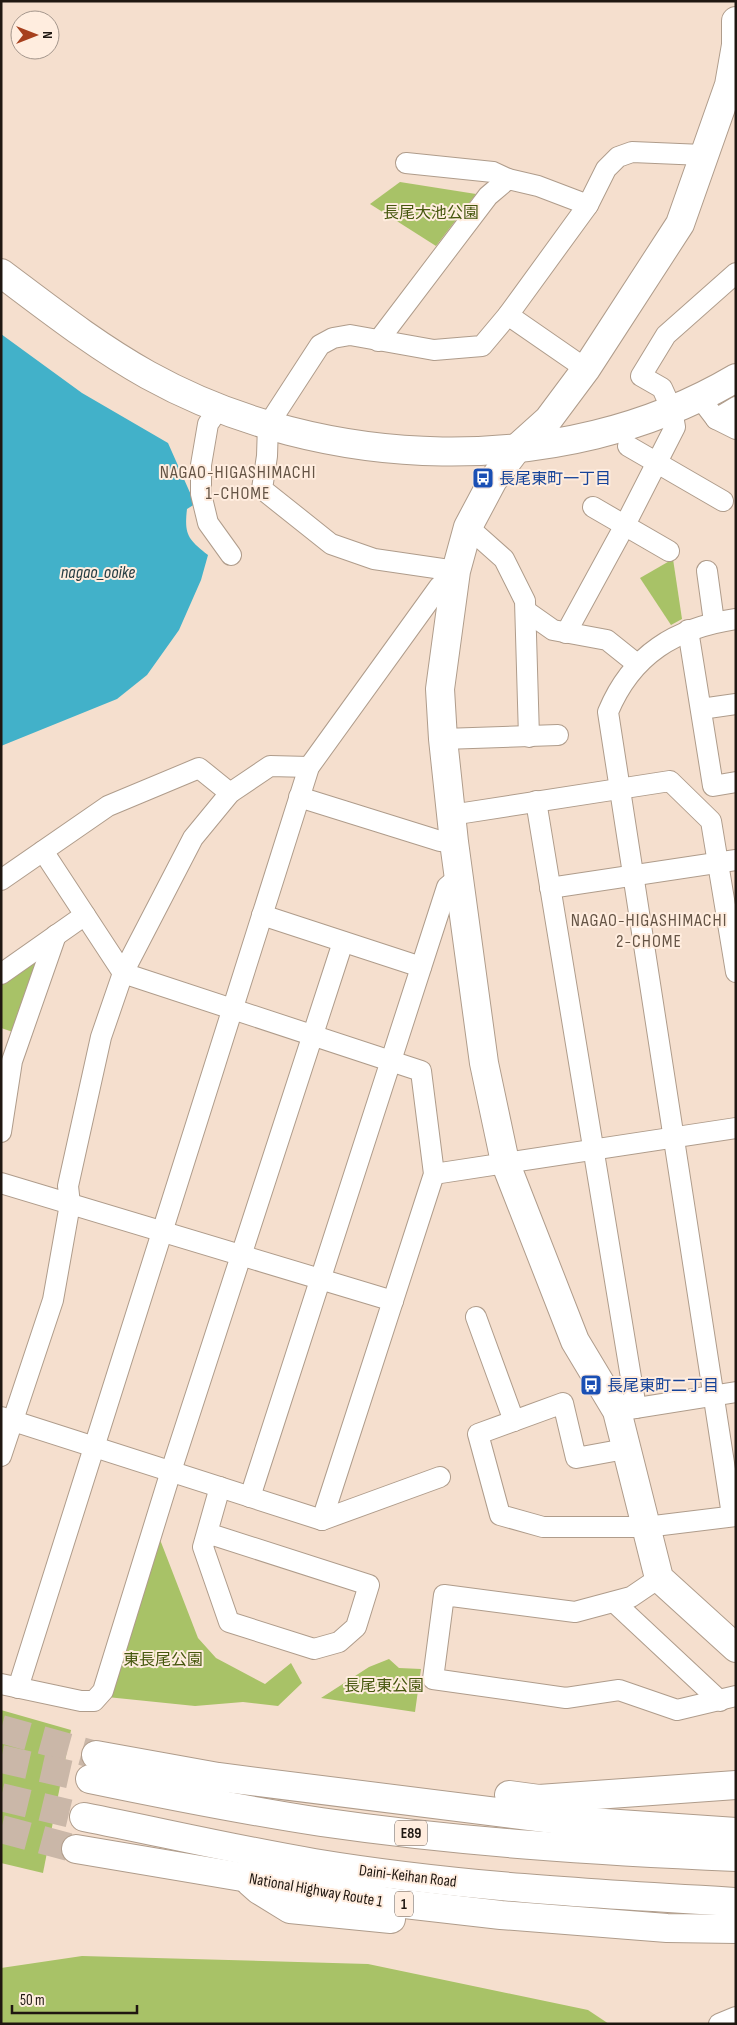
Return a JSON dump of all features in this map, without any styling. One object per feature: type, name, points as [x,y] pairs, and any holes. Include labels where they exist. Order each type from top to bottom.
[{"type":"main road","points":[[736,21],[733,86],[704,155],[680,224],[586,369],[548,420],[518,447],[493,480],[468,527],[456,571],[440,689],[442,739],[454,842],[484,1063],[505,1162],[576,1341],[626,1410],[625,1449],[659,1578],[736,1648]]},
{"type":"main road","points":[[1,273],[85,336],[149,376],[219,408],[268,425],[317,438],[391,450],[451,451],[565,442],[625,427],[672,410],[700,398],[736,378]]},
{"type":"main road","points":[[101,1764],[277,1766],[539,1798],[736,1786]]},
{"type":"main road","points":[[101,1764],[552,1818],[695,1831],[736,1832]]},
{"type":"main road","name":"E89","points":[[101,1764],[208,1803],[312,1820],[448,1838],[600,1851],[736,1857]]},
{"type":"main road","name":"Daini-Keihan Road","points":[[84,1817],[324,1864],[464,1882],[596,1894],[736,1902]]},
{"type":"main road","name":"National Highway Route 1","points":[[76,1849],[396,1903],[501,1915],[667,1928],[736,1929]]},
{"type":"main road","points":[[246,1877],[259,1890],[290,1909],[582,1940],[736,1947]]},
{"type":"street","points":[[456,571],[374,559],[331,544],[262,488],[267,456],[268,425],[320,345],[333,338],[350,335],[434,350],[482,346],[508,315],[588,205],[606,169],[618,157],[632,152],[704,155]]},
{"type":"street","points":[[406,163],[493,172],[508,179],[538,186],[588,205]]},
{"type":"street","points":[[378,341],[488,196],[508,179]]},
{"type":"street","points":[[566,633],[676,427],[672,410],[662,388],[641,376],[666,335],[736,274]]},
{"type":"street","points":[[508,315],[586,369]]},
{"type":"street","points":[[700,398],[716,419],[736,429]]},
{"type":"street","points":[[716,419],[736,407]]},
{"type":"street","points":[[219,408],[208,424],[201,465],[201,494],[208,523],[232,555]]},
{"type":"street","points":[[628,446],[723,501]]},
{"type":"street","points":[[593,507],[669,551]]},
{"type":"street","points":[[468,527],[504,559],[525,601],[530,737]]},
{"type":"street","points":[[343,942],[171,1471],[103,1691],[94,1701],[81,1702],[9,1686],[92,1446],[309,767],[439,587],[456,571]]},
{"type":"street","points":[[707,571],[714,622]]},
{"type":"street","points":[[526,611],[553,630],[606,640],[637,664]]},
{"type":"street","points":[[625,1449],[576,1458],[563,1403],[478,1434],[500,1515],[542,1527],[646,1527],[734,1515],[608,712],[616,695],[637,664],[674,636],[714,622],[736,618]]},
{"type":"street","points":[[688,630],[713,786],[736,782]]},
{"type":"street","points":[[701,709],[736,704]]},
{"type":"street","points":[[442,739],[558,735]]},
{"type":"street","points":[[1,1456],[7,1419],[53,1300],[70,1204],[68,1186],[97,1056],[123,973],[193,838],[230,793],[270,766],[309,767]]},
{"type":"street","points":[[1,880],[108,806],[199,768],[230,793]]},
{"type":"street","points":[[451,815],[670,781],[711,821],[726,861],[736,972]]},
{"type":"street","points":[[299,797],[440,840],[454,842]]},
{"type":"street","points":[[536,801],[592,1149],[626,1410],[736,1392]]},
{"type":"street","points":[[43,851],[123,973],[421,1071],[434,1174],[322,1520]]},
{"type":"street","points":[[550,888],[634,877],[726,861]]},
{"type":"street","points":[[250,1497],[447,887],[459,877]]},
{"type":"street","points":[[1,974],[85,915]]},
{"type":"street","points":[[262,915],[421,967]]},
{"type":"street","points":[[1,1132],[12,1060],[56,935]]},
{"type":"street","points":[[434,1174],[736,1128]]},
{"type":"street","points":[[1,1183],[393,1301]]},
{"type":"street","points":[[476,1317],[514,1421]]},
{"type":"street","points":[[7,1419],[322,1520],[440,1477]]},
{"type":"street","points":[[207,1533],[369,1585],[356,1628],[339,1642],[314,1649],[229,1622],[203,1547],[220,1487]]},
{"type":"street","points":[[659,1578],[631,1597],[575,1612],[444,1595],[432,1679],[566,1698],[619,1690],[677,1710],[728,1698]]},
{"type":"street","points":[[614,1602],[728,1698]]},
{"type":"street","points":[[719,2024],[736,2017]]},
{"type":"green space","name":"長尾大池公園","points":[[400,182],[476,194],[436,246],[370,204]]},
{"type":"green space","points":[[673,559],[682,619],[671,625],[640,578]]},
{"type":"green space","points":[[36,956],[43,959],[16,1033],[1,1028],[1,981]]},
{"type":"green space","name":"東長尾公園","points":[[159,1537],[198,1638],[216,1658],[265,1684],[291,1663],[302,1683],[278,1706],[243,1702],[195,1706],[107,1697]]},
{"type":"green space","name":"長尾東公園","points":[[389,1659],[399,1668],[421,1669],[415,1712],[321,1698],[369,1667]]},
{"type":"green space","points":[[1,1710],[71,1730],[43,1873],[1,1863]]},
{"type":"green space","points":[[82,1956],[368,1964],[588,2010],[609,2024],[1,2024],[1,1968]]},
{"type":"water","name":"nagao_ooike","points":[[1,334],[82,393],[168,443],[195,504],[187,509],[187,531],[196,545],[208,555],[201,580],[179,630],[147,675],[117,699],[1,746]]},
{"type":"tunnel","points":[[1,1729],[96,1755]]},
{"type":"tunnel","points":[[1,1759],[90,1779]]},
{"type":"tunnel","points":[[1,1797],[84,1817]]},
{"type":"tunnel","points":[[1,1829],[76,1849]]},
{"type":"place","name":"長尾東町一丁目","points":[[483,478]]},
{"type":"place","name":"長尾東町二丁目","points":[[591,1385]]},
{"type":"district","name":"NAGAO-HIGASHIMACHI 1-CHOME","points":[[238,482]]},
{"type":"district","name":"NAGAO-HIGASHIMACHI 2-CHOME","points":[[649,930]]}]
